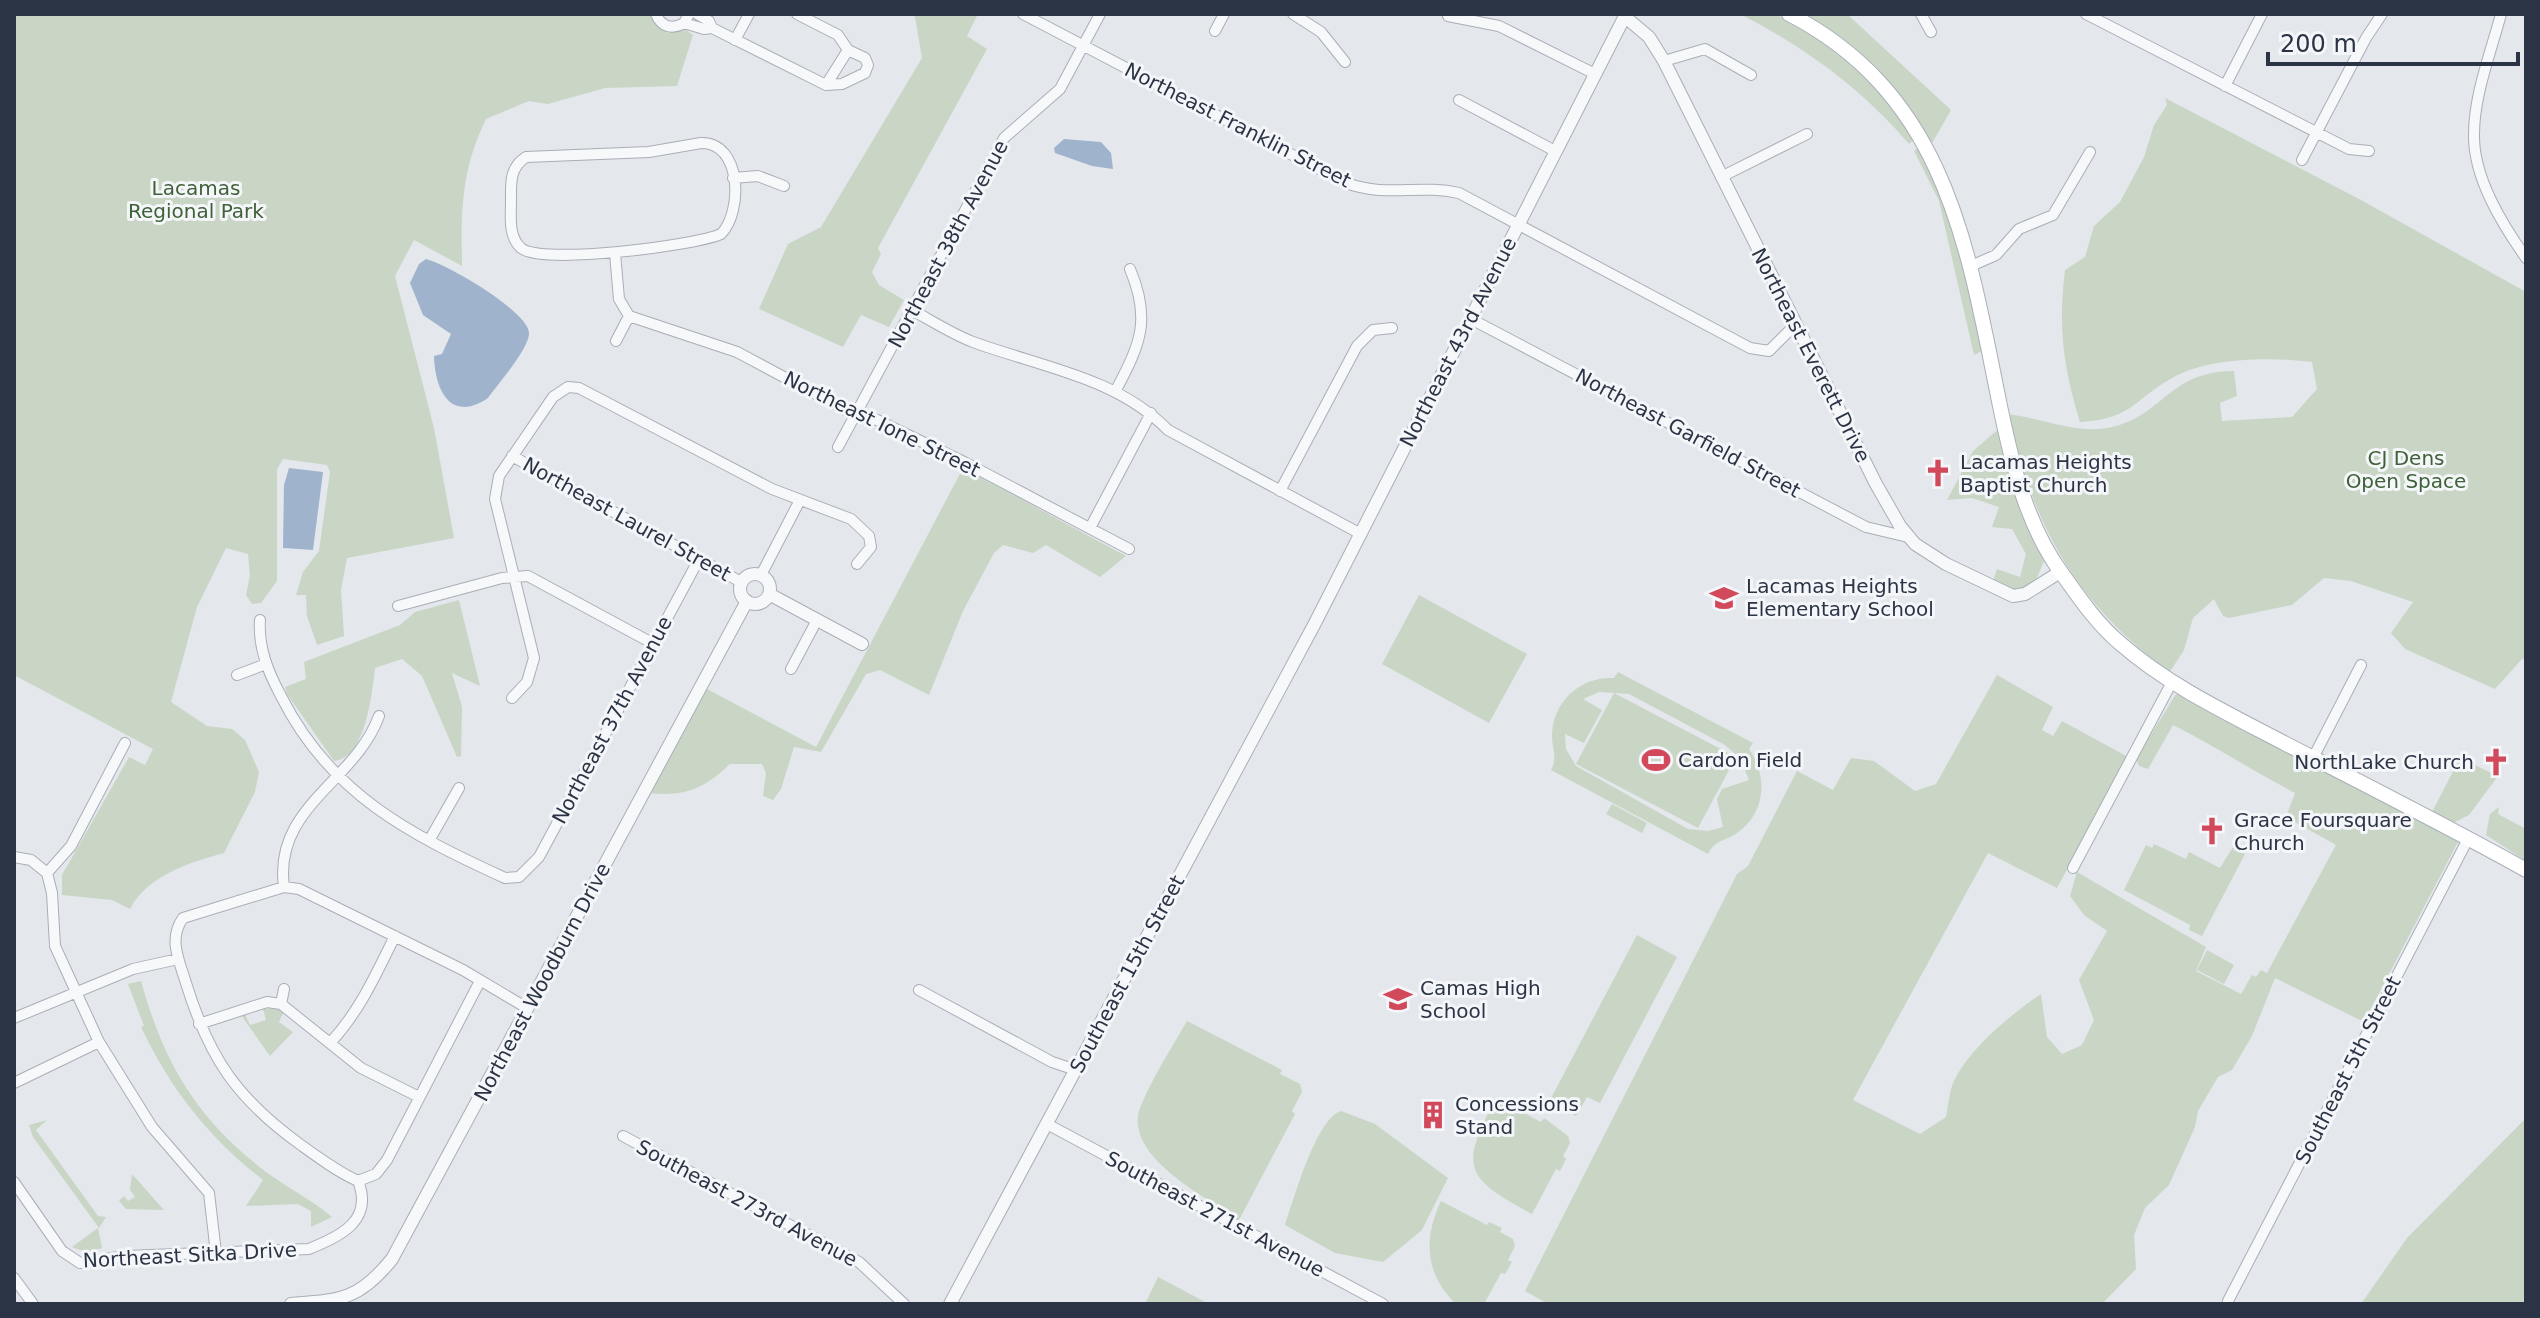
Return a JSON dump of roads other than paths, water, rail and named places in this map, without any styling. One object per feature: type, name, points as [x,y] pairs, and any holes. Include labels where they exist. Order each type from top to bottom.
[{"type":"main road","points":[[1789,14],[1859,65],[1905,115],[1946,186],[1971,266],[2001,410],[2026,503],[2060,572],[2105,629],[2172,682],[2526,870]]},
{"type":"street","points":[[656,14],[668,26],[686,18],[712,28],[826,85],[842,84],[865,73],[868,65],[865,58],[848,50],[838,35],[797,14]]},
{"type":"street","points":[[697,14],[709,21],[712,28]]},
{"type":"street","points":[[735,40],[749,14]]},
{"type":"street","name":"Northeast Franklin Street","points":[[1023,14],[1346,183],[1378,193],[1433,189],[1459,193],[1761,352],[1776,346],[1796,324]]},
{"type":"street","name":"Northeast 38th Avenue","points":[[838,447],[1004,138],[1017,123],[1051,99],[1100,14]]},
{"type":"street","points":[[1215,31],[1224,14]]},
{"type":"street","points":[[1293,14],[1321,32],[1345,62]]},
{"type":"street","points":[[1921,14],[1931,32]]},
{"type":"street","points":[[2086,14],[2349,149],[2369,151]]},
{"type":"street","points":[[2225,86],[2262,14]]},
{"type":"street","points":[[2302,160],[2382,14]]},
{"type":"street","points":[[2501,14],[2476,116],[2475,152],[2495,205],[2526,258]]},
{"type":"street","points":[[1448,16],[1499,26],[1595,74]]},
{"type":"street","name":"Northeast 43rd Avenue","points":[[1304,644],[1555,151],[1595,74],[1630,16]]},
{"type":"street","name":"Northeast Everett Drive","points":[[1630,16],[1649,37],[1664,61],[1881,494],[1908,537],[1946,564],[2013,596],[2025,594],[2060,572]]},
{"type":"street","points":[[1664,61],[1705,49],[1751,75]]},
{"type":"street","points":[[826,85],[848,50]]},
{"type":"street","points":[[1459,100],[1555,151]]},
{"type":"street","points":[[1721,177],[1807,134]]},
{"type":"street","points":[[701,143],[718,146],[731,159],[733,178],[732,211],[727,228],[712,238],[615,253],[537,254],[520,248],[511,229],[512,176],[517,164],[535,154],[608,156],[701,143]]},
{"type":"street","points":[[1971,266],[1996,255],[2019,229],[2053,215],[2090,152]]},
{"type":"street","points":[[733,178],[758,176],[784,186]]},
{"type":"street","points":[[615,253],[619,299],[629,316],[616,341]]},
{"type":"street","points":[[1116,390],[1135,352],[1144,319],[1141,296],[1130,269]]},
{"type":"street","points":[[912,310],[969,341],[1116,390],[1151,413],[1168,430],[1359,533]]},
{"type":"street","name":"Northeast Ione Street","points":[[629,316],[737,352],[855,415],[877,420],[966,463],[1129,549]]},
{"type":"street","name":"Northeast Garfield Street","points":[[1471,319],[1864,526],[1908,537]]},
{"type":"street","points":[[1280,491],[1357,346],[1373,330],[1392,328]]},
{"type":"street","points":[[512,698],[527,682],[534,658],[495,499],[499,476],[553,397],[568,387],[579,388],[800,500],[843,515],[862,528],[871,547],[857,564]]},
{"type":"street","points":[[1090,528],[1151,413]]},
{"type":"street","name":"Northeast Laurel Street","points":[[512,456],[741,582]]},
{"type":"street","points":[[761,575],[800,500]]},
{"type":"street","name":"Northeast 37th Avenue","points":[[430,839],[505,878],[519,877],[539,857],[699,559]]},
{"type":"street","points":[[398,606],[515,575],[535,579],[652,643]]},
{"type":"street","points":[[748,575],[761,575],[769,583],[769,594],[759,603],[747,601],[740,590],[741,582],[748,575]]},
{"type":"street","points":[[769,594],[862,644]]},
{"type":"street","name":"Northeast Woodburn Drive","points":[[291,1304],[354,1299],[392,1259],[747,601]]},
{"type":"street","points":[[260,620],[259,637],[266,664],[293,722],[317,757],[375,809],[430,839],[459,788]]},
{"type":"street","points":[[791,669],[817,620]]},
{"type":"street","name":"Southeast 15th Street","points":[[950,1304],[1304,644]]},
{"type":"street","points":[[237,675],[266,664]]},
{"type":"street","points":[[2313,758],[2361,665]]},
{"type":"street","points":[[2073,868],[2172,682]]},
{"type":"street","points":[[284,887],[281,866],[285,845],[300,819],[365,746],[379,716]]},
{"type":"street","points":[[47,873],[71,846],[125,743]]},
{"type":"street","name":"Southeast 5th Street","points":[[2228,1301],[2468,839]]},
{"type":"street","points":[[14,857],[31,860],[47,873],[52,893],[55,946],[99,1042],[165,1145],[209,1193],[216,1253]]},
{"type":"street","points":[[480,981],[379,1171],[358,1181],[267,1120],[228,1080],[199,1024],[174,938],[183,918],[284,887],[312,893],[480,981],[527,1008]]},
{"type":"street","points":[[330,1043],[349,1023],[365,997],[395,936]]},
{"type":"street","points":[[14,1018],[133,969],[178,959]]},
{"type":"street","points":[[281,1004],[284,989]]},
{"type":"street","points":[[919,990],[1052,1062],[1076,1070]]},
{"type":"street","points":[[199,1024],[267,1002],[281,1004],[361,1068],[419,1097]]},
{"type":"street","points":[[14,1083],[99,1042]]},
{"type":"street","name":"Southeast 271st Avenue","points":[[1047,1124],[1383,1304]]},
{"type":"street","name":"Southeast 273rd Avenue","points":[[623,1136],[859,1262],[904,1304]]},
{"type":"street","name":"Northeast Sitka Drive","points":[[14,1182],[71,1260],[80,1263],[125,1256],[300,1250],[338,1237],[358,1219],[363,1199],[358,1181]]},
{"type":"street","points":[[14,1278],[33,1304]]},
{"type":"water","points":[[1064,139],[1101,142],[1111,153],[1113,169],[1092,166],[1055,153],[1054,148]]},
{"type":"water","points":[[426,259],[486,290],[526,325],[529,334],[518,358],[488,398],[475,405],[455,405],[448,400],[438,381],[434,356],[442,354],[451,334],[423,315],[410,283],[419,264]]},
{"type":"water","points":[[289,468],[323,472],[313,550],[283,548],[284,485]]},
{"type":"place","name":"Lacamas Heights Baptist Church","points":[[1938,473]]},
{"type":"place","name":"Lacamas Heights Elementary School","points":[[1724,598]]},
{"type":"place","name":"Cardon Field","points":[[1656,760]]},
{"type":"place","name":"NorthLake Church","points":[[2496,762]]},
{"type":"place","name":"Grace Foursquare Church","points":[[2212,831]]},
{"type":"place","name":"Camas High School","points":[[1398,999]]},
{"type":"place","name":"Concessions Stand","points":[[1433,1115]]},
{"type":"park label","name":"Lacamas Regional Park","points":[[196,200]]},
{"type":"park label","name":"CJ Dens Open Space","points":[[2406,470]]}]
